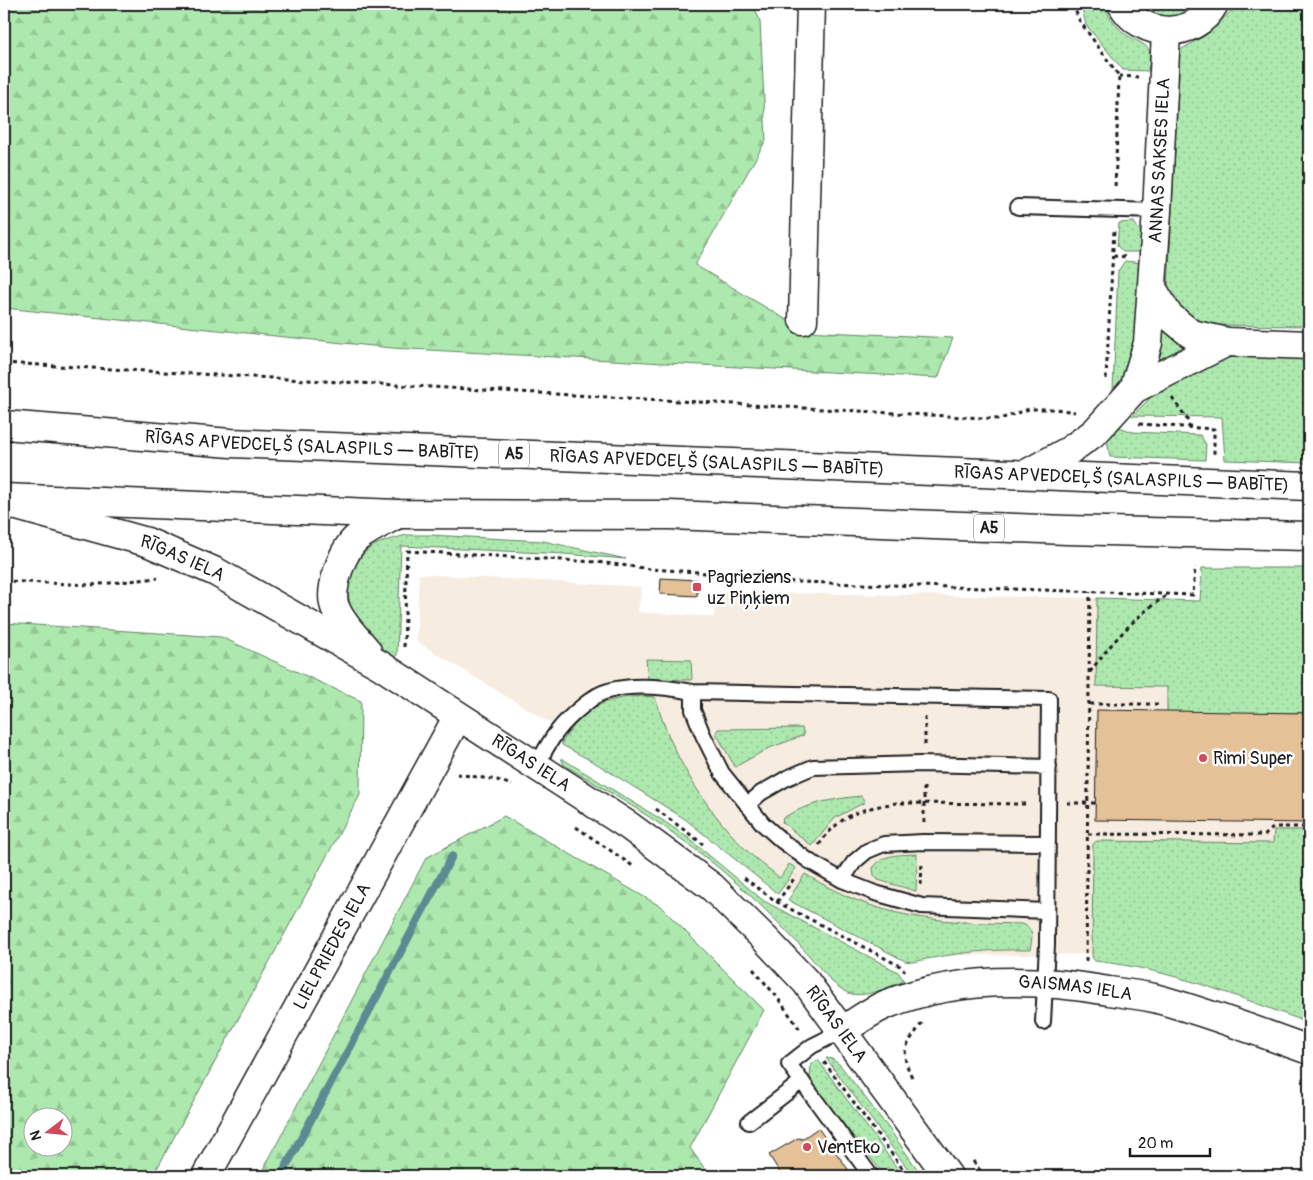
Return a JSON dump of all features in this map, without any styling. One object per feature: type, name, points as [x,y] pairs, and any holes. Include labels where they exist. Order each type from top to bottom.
[{"type":"main road","points":[[803,320],[811,4]]},
{"type":"main road","points":[[1122,4],[1127,13],[1145,26],[1166,32],[1184,29],[1201,20],[1214,4]]},
{"type":"main road","name":"ANNAS SAKSES IELA","points":[[1146,383],[1166,32]]},
{"type":"main road","points":[[1152,288],[1168,315],[1191,334],[1227,342],[1309,344]]},
{"type":"main road","points":[[1026,474],[1070,450],[1094,432],[1146,383],[1227,342]]},
{"type":"main road","name":"RĪGAS APVEDCEĻŠ (SALASPILS — BABĪTE)","points":[[4,424],[231,444],[1309,486]]},
{"type":"main road","name":"A5","points":[[4,500],[398,514],[668,515],[1067,530],[1309,536]]},
{"type":"main road","name":"RĪGAS IELA","points":[[4,500],[147,542],[216,572],[388,671],[537,765],[629,826],[712,886],[806,982],[948,1176]]},
{"type":"main road","points":[[388,671],[344,623],[334,606],[333,588],[339,569],[350,546],[357,538],[398,514]]},
{"type":"main road","name":"LIELPRIEDES IELA","points":[[206,1176],[458,716]]},
{"type":"main road","name":"GAISMAS IELA","points":[[842,1031],[886,1004],[948,987],[976,983],[1046,983],[1152,998],[1309,1050]]},
{"type":"lane","points":[[1018,207],[1157,211]]},
{"type":"lane","points":[[537,765],[549,742],[562,724],[593,698],[607,691],[672,688],[693,692],[1050,699],[1046,983],[1043,1022]]},
{"type":"lane","points":[[693,692],[693,710],[703,736],[722,772],[764,824],[782,841],[809,861],[842,880],[874,893],[922,906],[1046,911]]},
{"type":"lane","points":[[747,805],[767,789],[813,767],[924,764],[1049,767]]},
{"type":"lane","points":[[842,880],[848,868],[867,851],[884,844],[923,842],[1047,843]]},
{"type":"lane","points":[[842,1031],[812,1046],[790,1064],[871,1176]]},
{"type":"lane","points":[[749,1122],[802,1081]]},
{"type":"path","points":[[4,363],[1000,419],[1029,409],[1054,409],[1078,412]]},
{"type":"path","points":[[1146,383],[1186,417],[1190,428]]},
{"type":"path","points":[[1133,423],[1214,429],[1214,463]]},
{"type":"path","points":[[388,671],[403,664],[407,551],[597,562],[651,569],[700,572],[740,580],[1193,595],[1195,567]]},
{"type":"path","points":[[4,581],[91,585],[158,578]]},
{"type":"path","points":[[1090,673],[1121,634],[1159,600],[1169,594]]},
{"type":"path","points":[[922,906],[926,696]]},
{"type":"path","points":[[1090,704],[1159,704]]},
{"type":"path","points":[[431,765],[448,773],[497,780],[518,788]]},
{"type":"path","points":[[1089,803],[1095,803]]},
{"type":"path","points":[[570,823],[636,868]]},
{"type":"path","points":[[1088,834],[1265,835],[1274,826],[1309,827]]},
{"type":"path","points":[[748,964],[777,998],[908,1176]]},
{"type":"shaded area","points":[[419,574],[642,587],[638,612],[714,617],[714,592],[1097,598],[1309,605],[1309,1012],[1097,954],[911,956],[804,902],[745,861],[676,800],[416,641]]},
{"type":"green space","points":[[4,4],[753,4],[760,21],[766,140],[695,265],[805,331],[953,338],[938,378],[392,348],[4,308]]},
{"type":"green space","points":[[1081,4],[1103,4],[1112,20],[1124,33],[1146,46],[1150,54],[1148,71],[1123,70],[1086,25]]},
{"type":"green space","points":[[1136,4],[1196,4],[1183,15],[1166,17],[1150,13]]},
{"type":"green space","points":[[1234,8],[1309,9],[1309,326],[1204,325],[1183,311],[1168,290],[1180,50],[1206,35]]},
{"type":"green space","points":[[1134,222],[1141,233],[1140,252],[1124,252],[1117,246],[1119,223]]},
{"type":"green space","points":[[1125,261],[1143,263],[1136,352],[1124,375],[1113,390],[1118,271]]},
{"type":"green space","points":[[1165,326],[1196,342],[1157,368],[1151,364],[1159,329]]},
{"type":"green space","points":[[1266,354],[1309,356],[1309,463],[1225,460],[1222,417],[1132,416],[1156,392],[1186,374],[1227,358]]},
{"type":"green space","points":[[1119,427],[1133,432],[1200,435],[1206,444],[1205,460],[1110,457],[1107,440]]},
{"type":"green space","points":[[406,535],[543,541],[626,559],[401,546],[397,655],[395,660],[370,640],[362,630],[351,609],[348,592],[354,567],[366,551],[382,542]]},
{"type":"green space","points":[[1202,568],[1309,568],[1309,713],[1167,712],[1167,687],[1096,686],[1097,598],[1200,601]]},
{"type":"green space","points":[[4,623],[221,637],[361,701],[360,795],[153,1176],[4,1176]]},
{"type":"green space","points":[[646,659],[691,660],[692,680],[648,679]]},
{"type":"green space","points":[[644,696],[655,697],[679,759],[702,797],[729,832],[748,852],[780,878],[789,864],[796,868],[778,894],[685,819],[597,764],[562,745],[562,742],[579,720],[596,707],[617,699]]},
{"type":"green space","points":[[802,728],[804,735],[767,749],[735,767],[716,733],[718,729]]},
{"type":"green space","points":[[561,758],[687,837],[764,901],[898,972],[904,981],[869,993],[848,993],[831,981],[759,903],[719,868],[649,817],[564,765]]},
{"type":"green space","points":[[861,796],[865,802],[835,818],[812,846],[782,822],[783,818],[811,805],[830,800]]},
{"type":"green space","points":[[504,816],[660,906],[764,1010],[690,1148],[710,1176],[260,1176],[426,858]]},
{"type":"green space","points":[[1274,830],[1309,830],[1309,1023],[1204,985],[1150,970],[1095,961],[1092,957],[1093,844],[1097,841],[1273,843]]},
{"type":"green space","points":[[917,854],[916,891],[878,880],[874,875],[873,868],[887,857]]},
{"type":"green space","points":[[805,874],[858,901],[910,916],[963,922],[1022,924],[1031,931],[1030,950],[971,952],[913,962],[905,961],[788,900]]},
{"type":"green space","points":[[826,1058],[832,1059],[840,1065],[890,1130],[922,1176],[913,1176]]},
{"type":"green space","points":[[818,1060],[903,1176],[885,1176],[814,1087],[810,1077],[811,1065]]},
{"type":"building","points":[[661,578],[698,580],[697,596],[660,594]]},
{"type":"building","name":"Rimi Super","points":[[1097,710],[1309,713],[1309,823],[1095,820]]},
{"type":"building","name":"VentEko","points":[[818,1128],[853,1176],[782,1176],[769,1155],[798,1138],[802,1139]]},
{"type":"waterway","points":[[281,1176],[452,856]]},
{"type":"place","name":"Pagrieziens uz Piņķiem","points":[[697,587]]},
{"type":"place","name":"Rimi Super","points":[[1203,758]]},
{"type":"place","name":"VentEko","points":[[807,1147]]}]
